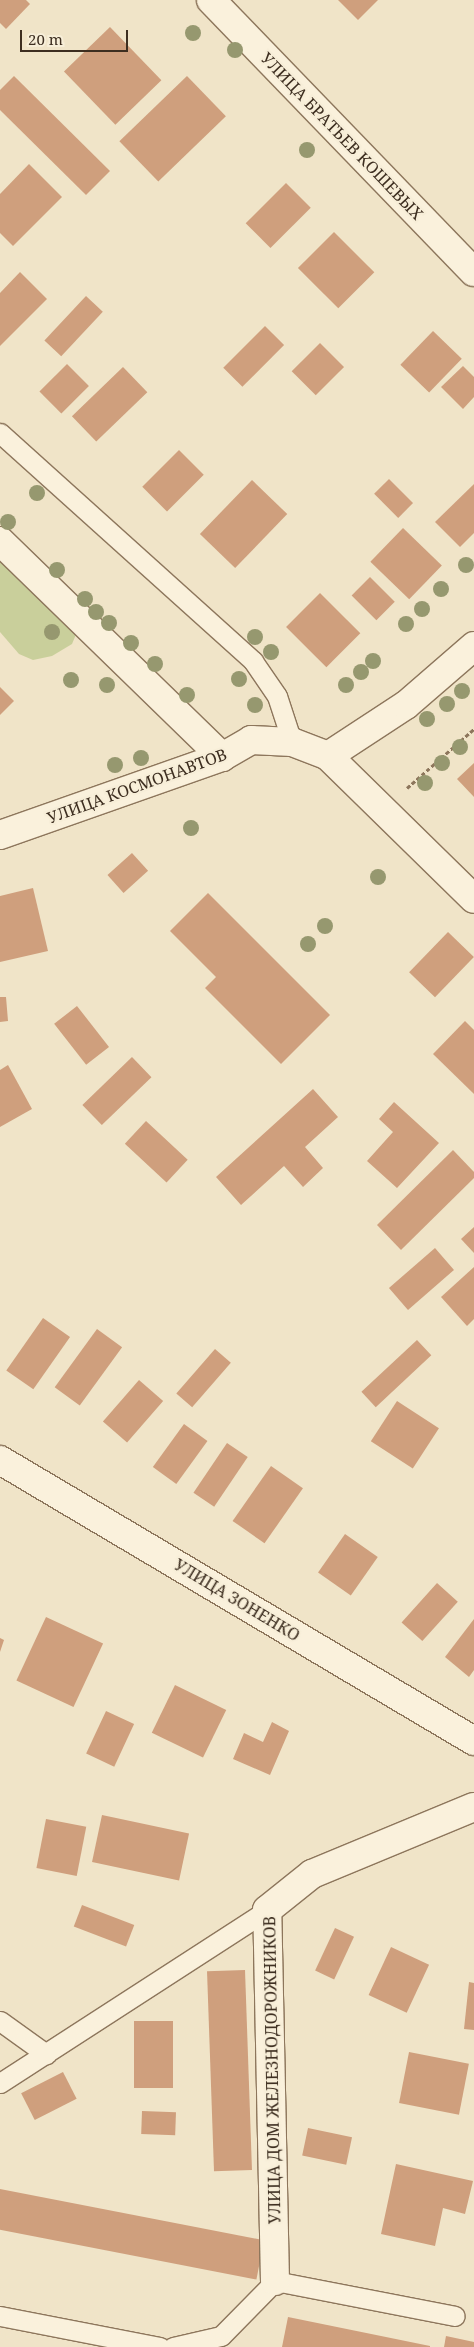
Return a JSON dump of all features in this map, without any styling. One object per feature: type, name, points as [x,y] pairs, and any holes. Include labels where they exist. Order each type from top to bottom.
[{"type":"street","name":"УЛИЦА БРАТЬЕВ КОШЕВЫХ","points":[[211,0],[474,272]]},
{"type":"street","points":[[0,541],[222,757]]},
{"type":"street","points":[[474,646],[406,705],[328,756],[474,899]]},
{"type":"street","name":"УЛИЦА КОСМОНАВТОВ","points":[[0,835],[222,757],[251,740],[292,742],[328,756]]},
{"type":"street","name":"УЛИЦА ЗОНЕНКО","points":[[0,1460],[474,1741]]},
{"type":"street","name":"УЛИЦА ДОМ ЖЕЛЕЗНОДОРОЖНИКОВ","points":[[275,2282],[267,1910],[312,1874],[474,1807]]},
{"type":"lane","points":[[0,433],[253,661],[277,696],[292,742]]},
{"type":"lane","points":[[0,2083],[267,1910]]},
{"type":"lane","points":[[0,2021],[46,2054]]},
{"type":"lane","points":[[173,2347],[221,2336],[275,2282],[455,2316]]},
{"type":"lane","points":[[0,2316],[160,2347]]},
{"type":"path","points":[[382,810],[474,729]]},
{"type":"green space","points":[[0,560],[77,632],[72,644],[52,656],[33,660],[19,654],[0,632]]},
{"type":"building","points":[[0,0],[26,0],[30,4],[6,29],[0,23]]},
{"type":"building","points":[[338,0],[378,0],[358,20]]},
{"type":"building","points":[[110,27],[161,80],[115,125],[64,71]]},
{"type":"building","points":[[14,76],[110,171],[86,195],[0,110],[0,90]]},
{"type":"building","points":[[187,76],[226,116],[158,182],[119,141]]},
{"type":"building","points":[[29,164],[62,197],[13,246],[0,233],[0,194]]},
{"type":"building","points":[[286,183],[311,208],[270,248],[246,223]]},
{"type":"building","points":[[334,232],[374,272],[338,308],[298,268]]},
{"type":"building","points":[[20,272],[47,299],[0,346],[0,293]]},
{"type":"building","points":[[86,296],[103,312],[61,356],[44,341]]},
{"type":"building","points":[[265,326],[284,345],[242,387],[223,368]]},
{"type":"building","points":[[433,331],[462,359],[429,393],[400,365]]},
{"type":"building","points":[[320,343],[344,367],[316,395],[292,371]]},
{"type":"building","points":[[67,364],[89,386],[61,413],[39,392]]},
{"type":"building","points":[[463,366],[474,377],[474,397],[463,409],[441,387]]},
{"type":"building","points":[[123,367],[147,392],[96,441],[72,416]]},
{"type":"building","points":[[179,450],[204,475],[167,512],[142,487]]},
{"type":"building","points":[[389,479],[413,503],[398,518],[374,494]]},
{"type":"building","points":[[252,480],[287,514],[235,568],[200,534]]},
{"type":"building","points":[[474,484],[474,533],[460,547],[435,522]]},
{"type":"building","points":[[403,528],[442,566],[409,599],[370,562]]},
{"type":"building","points":[[370,577],[395,602],[376,620],[352,595]]},
{"type":"building","points":[[320,593],[360,633],[326,667],[286,627]]},
{"type":"building","points":[[0,687],[14,701],[0,715]]},
{"type":"building","points":[[474,763],[474,797],[457,779]]},
{"type":"building","points":[[132,853],[148,871],[124,893],[107,875]]},
{"type":"building","points":[[33,888],[48,951],[0,962],[0,896]]},
{"type":"building","points":[[208,893],[330,1015],[281,1064],[205,988],[216,977],[170,931]]},
{"type":"building","points":[[448,932],[474,957],[435,997],[409,972]]},
{"type":"building","points":[[0,997],[6,997],[8,1021],[0,1022]]},
{"type":"building","points":[[77,1006],[109,1047],[86,1065],[54,1024]]},
{"type":"building","points":[[465,1021],[474,1030],[474,1094],[433,1054]]},
{"type":"building","points":[[132,1057],[151,1077],[102,1125],[82,1105]]},
{"type":"building","points":[[8,1065],[32,1109],[0,1127],[0,1070]]},
{"type":"building","points":[[313,1089],[338,1117],[305,1147],[323,1168],[303,1187],[284,1166],[241,1205],[216,1177]]},
{"type":"building","points":[[394,1102],[439,1143],[397,1188],[367,1161],[393,1132],[379,1119]]},
{"type":"building","points":[[146,1121],[188,1160],[167,1183],[125,1144]]},
{"type":"building","points":[[453,1150],[474,1172],[474,1178],[401,1250],[377,1225]]},
{"type":"building","points":[[474,1227],[474,1253],[461,1239]]},
{"type":"building","points":[[435,1248],[454,1270],[408,1310],[389,1288]]},
{"type":"building","points":[[474,1267],[474,1319],[467,1326],[441,1297]]},
{"type":"building","points":[[43,1318],[70,1337],[33,1389],[6,1370]]},
{"type":"building","points":[[97,1329],[122,1347],[80,1405],[55,1387]]},
{"type":"building","points":[[417,1340],[431,1355],[376,1407],[361,1392]]},
{"type":"building","points":[[215,1349],[231,1363],[192,1407],[176,1394]]},
{"type":"building","points":[[139,1380],[163,1401],[127,1443],[103,1422]]},
{"type":"building","points":[[397,1401],[439,1428],[413,1468],[371,1441]]},
{"type":"building","points":[[184,1424],[207,1441],[176,1484],[153,1467]]},
{"type":"building","points":[[227,1443],[248,1457],[214,1507],[193,1493]]},
{"type":"building","points":[[271,1466],[303,1488],[265,1543],[233,1521]]},
{"type":"building","points":[[345,1534],[378,1557],[351,1595],[318,1573]]},
{"type":"building","points":[[437,1583],[458,1602],[422,1641],[402,1622]]},
{"type":"building","points":[[46,1617],[103,1644],[74,1707],[16,1680]]},
{"type":"building","points":[[474,1619],[474,1670],[469,1677],[445,1657]]},
{"type":"building","points":[[0,1638],[4,1640],[0,1652]]},
{"type":"building","points":[[175,1685],[226,1710],[203,1758],[152,1733]]},
{"type":"building","points":[[106,1711],[134,1724],[114,1767],[86,1754]]},
{"type":"building","points":[[272,1722],[289,1731],[270,1775],[233,1759],[244,1733],[263,1742]]},
{"type":"building","points":[[102,1815],[189,1834],[179,1880],[92,1862]]},
{"type":"building","points":[[46,1819],[86,1827],[77,1876],[36,1868]]},
{"type":"building","points":[[82,1905],[134,1925],[126,1947],[74,1926]]},
{"type":"building","points":[[335,1928],[354,1937],[334,1979],[315,1971]]},
{"type":"building","points":[[391,1947],[429,1965],[407,2013],[369,1995]]},
{"type":"building","points":[[245,1970],[252,2170],[214,2171],[207,1971]]},
{"type":"building","points":[[469,1982],[474,1983],[474,2030],[464,2029]]},
{"type":"building","points":[[134,2021],[173,2021],[173,2088],[134,2088]]},
{"type":"building","points":[[409,2052],[469,2064],[459,2115],[399,2103]]},
{"type":"building","points":[[63,2072],[77,2099],[35,2120],[21,2093]]},
{"type":"building","points":[[142,2111],[176,2112],[175,2135],[141,2134]]},
{"type":"building","points":[[308,2128],[352,2137],[346,2165],[302,2155]]},
{"type":"building","points":[[396,2164],[473,2181],[465,2214],[443,2208],[435,2246],[381,2234]]},
{"type":"building","points":[[0,2189],[264,2240],[256,2280],[0,2230]]},
{"type":"building","points":[[288,2317],[430,2346],[430,2347],[282,2347]]},
{"type":"building","points":[[446,2336],[474,2342],[474,2347],[444,2347]]}]
